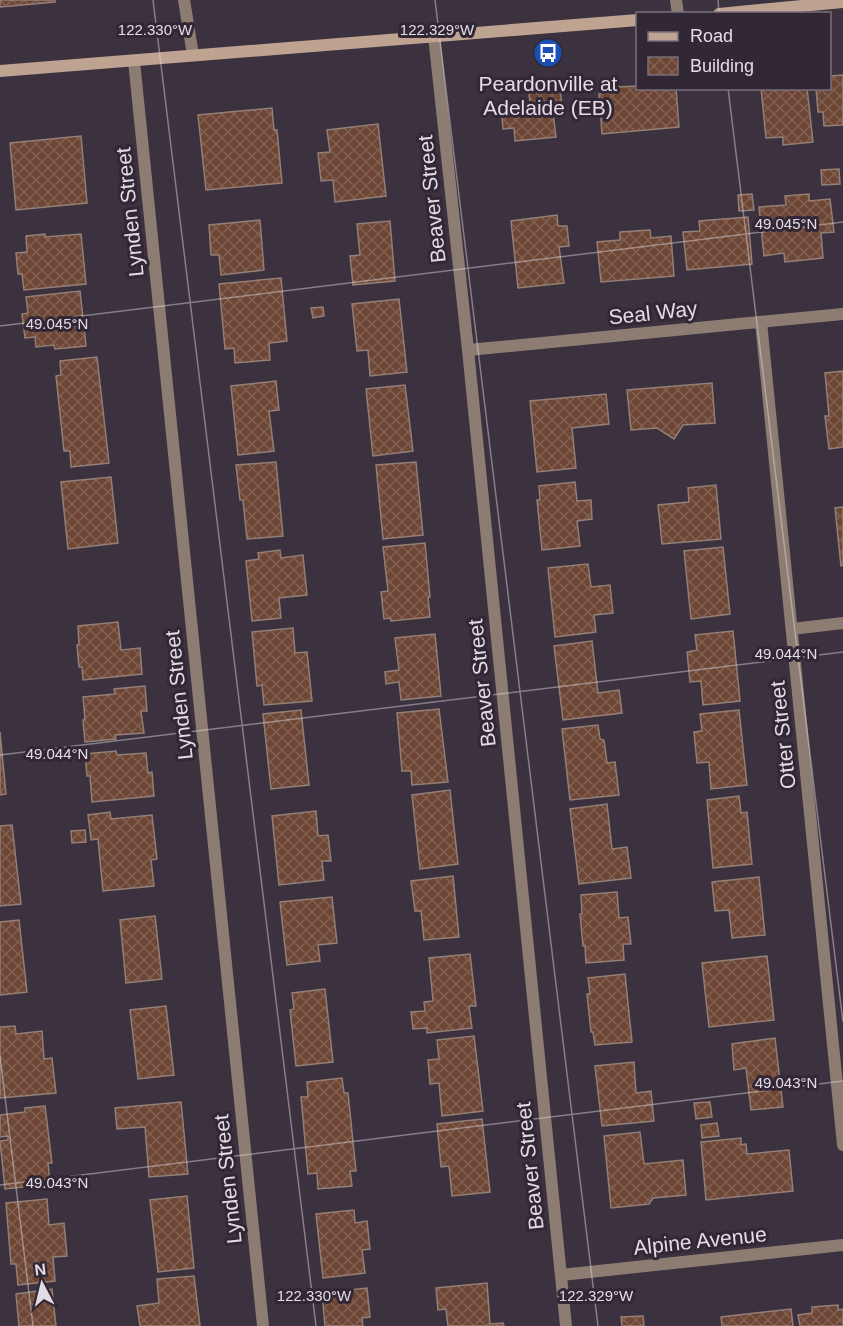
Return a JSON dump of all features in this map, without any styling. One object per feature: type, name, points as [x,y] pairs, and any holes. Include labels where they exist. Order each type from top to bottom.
[{"type":"main road","points":[[740,12],[843,2]]},
{"type":"main road","points":[[0,71],[636,20]]},
{"type":"street","points":[[184,0],[193,55]]},
{"type":"street","name":"Beaver Street","points":[[434,36],[468,350],[566,1326]]},
{"type":"street","name":"Lynden Street","points":[[134,61],[263,1326]]},
{"type":"street","name":"Seal Way","points":[[468,350],[843,314]]},
{"type":"street","name":"Otter Street","points":[[761,322],[843,1145]]},
{"type":"street","points":[[792,629],[843,623]]},
{"type":"street","name":"Alpine Avenue","points":[[561,1275],[843,1245]]},
{"type":"building","points":[[0,0],[55,0],[55,2],[0,7]]},
{"type":"building","points":[[843,75],[843,125],[824,126],[823,112],[818,112],[816,90],[831,90],[831,76]]},
{"type":"building","points":[[636,86],[636,90],[676,90],[679,127],[602,134],[599,94],[616,92],[616,87]]},
{"type":"building","points":[[560,89],[563,113],[553,113],[556,137],[515,141],[514,128],[503,129],[501,107],[530,103],[529,93]]},
{"type":"building","points":[[761,90],[807,90],[813,142],[783,145],[783,137],[766,138]]},
{"type":"building","points":[[272,108],[274,130],[277,130],[282,183],[206,190],[198,115]]},
{"type":"building","points":[[378,124],[386,196],[335,202],[333,180],[321,181],[318,153],[330,152],[327,130]]},
{"type":"building","points":[[81,136],[87,203],[16,210],[10,143]]},
{"type":"building","points":[[839,169],[840,184],[822,185],[821,170]]},
{"type":"building","points":[[752,194],[754,210],[739,211],[738,195]]},
{"type":"building","points":[[809,194],[809,201],[830,199],[834,232],[821,233],[823,258],[785,262],[784,253],[764,256],[759,207],[786,205],[785,196]]},
{"type":"building","points":[[557,215],[558,226],[567,226],[569,246],[559,247],[564,283],[518,288],[511,221]]},
{"type":"building","points":[[748,217],[752,264],[687,270],[683,232],[700,231],[699,221]]},
{"type":"building","points":[[260,220],[264,270],[221,275],[219,255],[211,255],[209,225]]},
{"type":"building","points":[[390,221],[395,281],[353,285],[350,256],[360,255],[357,224]]},
{"type":"building","points":[[650,230],[651,238],[671,236],[674,276],[601,282],[597,242],[620,240],[620,232]]},
{"type":"building","points":[[45,234],[45,237],[81,234],[86,284],[24,290],[22,274],[18,274],[16,253],[27,252],[26,236]]},
{"type":"building","points":[[281,278],[287,341],[269,343],[270,360],[235,363],[234,348],[225,349],[219,284]]},
{"type":"building","points":[[80,291],[83,318],[78,319],[79,328],[84,327],[86,346],[55,349],[54,345],[36,347],[35,337],[25,338],[22,314],[28,313],[26,297]]},
{"type":"building","points":[[399,299],[407,372],[370,376],[368,350],[357,351],[352,304]]},
{"type":"building","points":[[323,307],[324,316],[313,318],[311,308]]},
{"type":"building","points":[[97,357],[109,463],[71,467],[70,451],[64,451],[56,376],[61,375],[60,361]]},
{"type":"building","points":[[843,371],[843,447],[829,449],[825,416],[829,416],[825,373]]},
{"type":"building","points":[[276,381],[279,410],[269,411],[274,451],[238,455],[231,386]]},
{"type":"building","points":[[712,383],[715,423],[683,425],[674,439],[657,428],[631,430],[627,390]]},
{"type":"building","points":[[405,385],[413,451],[373,456],[366,389]]},
{"type":"building","points":[[606,394],[609,424],[572,428],[576,468],[537,472],[530,401]]},
{"type":"building","points":[[276,462],[283,536],[247,539],[236,465]]},
{"type":"building","points":[[416,462],[423,535],[383,539],[376,465]]},
{"type":"building","points":[[111,477],[118,543],[68,549],[61,482]]},
{"type":"building","points":[[575,482],[577,501],[591,500],[592,519],[577,521],[580,546],[542,550],[537,500],[540,500],[539,486]]},
{"type":"building","points":[[716,485],[721,539],[662,544],[658,505],[689,502],[688,488]]},
{"type":"building","points":[[843,507],[843,565],[841,566],[835,508]]},
{"type":"building","points":[[425,543],[430,617],[391,621],[390,618],[384,619],[381,592],[388,591],[383,547]]},
{"type":"building","points":[[723,547],[730,614],[691,619],[684,551]]},
{"type":"building","points":[[280,550],[281,558],[303,555],[307,595],[279,598],[281,618],[252,621],[246,561],[259,559],[258,553]]},
{"type":"building","points":[[588,564],[591,587],[610,585],[613,613],[594,615],[596,632],[555,637],[548,568]]},
{"type":"building","points":[[118,622],[121,650],[140,648],[142,674],[83,680],[82,667],[79,667],[78,626]]},
{"type":"building","points":[[293,628],[295,653],[307,652],[312,701],[264,705],[262,685],[257,686],[252,632]]},
{"type":"building","points":[[733,631],[740,701],[703,705],[701,681],[690,682],[687,652],[697,650],[695,635]]},
{"type":"building","points":[[435,634],[441,696],[401,700],[399,682],[386,684],[385,672],[399,670],[395,638]]},
{"type":"building","points":[[592,641],[598,693],[619,690],[622,713],[563,720],[554,646]]},
{"type":"building","points":[[145,686],[147,711],[141,711],[144,733],[115,735],[116,739],[85,742],[83,697],[115,694],[114,689]]},
{"type":"building","points":[[439,709],[448,782],[412,785],[411,771],[402,771],[397,713]]},
{"type":"building","points":[[301,710],[309,785],[271,789],[263,714]]},
{"type":"building","points":[[739,710],[747,785],[711,789],[709,762],[697,763],[694,732],[702,731],[700,714]]},
{"type":"building","points":[[598,725],[600,739],[604,740],[607,763],[615,762],[619,795],[570,800],[562,729]]},
{"type":"building","points":[[0,732],[6,794],[0,795]]},
{"type":"building","points":[[116,751],[117,755],[146,753],[148,773],[152,772],[154,796],[92,802],[85,754]]},
{"type":"building","points":[[450,790],[458,864],[420,869],[412,795]]},
{"type":"building","points":[[739,796],[741,813],[747,812],[752,864],[713,868],[707,800]]},
{"type":"building","points":[[607,804],[612,849],[627,847],[631,878],[579,884],[570,809]]},
{"type":"building","points":[[316,811],[318,836],[328,835],[331,861],[322,861],[324,880],[279,885],[272,816]]},
{"type":"building","points":[[110,812],[111,819],[152,815],[157,859],[151,860],[154,886],[103,891],[98,839],[91,840],[88,815]]},
{"type":"building","points":[[12,825],[21,904],[0,906],[0,826]]},
{"type":"building","points":[[85,830],[86,842],[72,843],[71,831]]},
{"type":"building","points":[[453,876],[459,937],[424,940],[421,911],[415,911],[411,881]]},
{"type":"building","points":[[759,877],[765,935],[732,938],[729,910],[715,911],[712,882]]},
{"type":"building","points":[[617,892],[619,918],[628,917],[631,944],[623,944],[624,960],[586,963],[580,914],[582,914],[581,895]]},
{"type":"building","points":[[332,897],[337,943],[318,945],[320,961],[287,965],[280,902]]},
{"type":"building","points":[[155,916],[162,979],[126,983],[120,920]]},
{"type":"building","points":[[19,920],[27,992],[0,995],[0,922]]},
{"type":"building","points":[[470,954],[476,1006],[469,1006],[472,1028],[427,1033],[427,1028],[413,1029],[411,1012],[425,1011],[424,1002],[433,1001],[429,958]]},
{"type":"building","points":[[767,956],[774,1020],[709,1027],[702,963]]},
{"type":"building","points":[[625,974],[632,1042],[595,1045],[593,1032],[591,1032],[587,994],[590,994],[588,978]]},
{"type":"building","points":[[325,989],[333,1062],[296,1066],[290,1010],[294,1009],[292,993]]},
{"type":"building","points":[[166,1006],[174,1075],[138,1079],[130,1010]]},
{"type":"building","points":[[15,1026],[16,1034],[42,1031],[44,1059],[52,1058],[56,1093],[0,1098],[0,1027]]},
{"type":"building","points":[[474,1036],[483,1111],[442,1116],[439,1083],[430,1084],[428,1060],[439,1059],[437,1040]]},
{"type":"building","points":[[775,1038],[783,1107],[751,1110],[746,1068],[734,1070],[732,1044]]},
{"type":"building","points":[[634,1062],[636,1093],[651,1091],[654,1121],[602,1126],[595,1066]]},
{"type":"building","points":[[342,1078],[344,1093],[348,1093],[356,1171],[350,1171],[352,1186],[318,1189],[317,1173],[308,1174],[301,1097],[308,1097],[307,1082]]},
{"type":"building","points":[[181,1102],[188,1174],[149,1177],[145,1127],[117,1129],[115,1108]]},
{"type":"building","points":[[710,1102],[712,1117],[696,1119],[694,1103]]},
{"type":"building","points":[[45,1106],[52,1163],[48,1163],[50,1184],[5,1189],[0,1141],[8,1140],[8,1136],[0,1137],[0,1115],[25,1112],[25,1108]]},
{"type":"building","points":[[482,1119],[490,1192],[452,1196],[449,1166],[441,1167],[437,1124]]},
{"type":"building","points":[[717,1123],[719,1136],[702,1138],[701,1125]]},
{"type":"building","points":[[640,1132],[644,1164],[683,1160],[686,1195],[653,1198],[649,1204],[611,1208],[604,1136]]},
{"type":"building","points":[[741,1138],[741,1145],[746,1144],[747,1154],[789,1150],[793,1191],[706,1200],[701,1142]]},
{"type":"building","points":[[187,1196],[194,1268],[158,1272],[150,1200]]},
{"type":"building","points":[[47,1199],[49,1225],[64,1223],[67,1256],[53,1257],[55,1281],[18,1285],[16,1264],[11,1264],[6,1203]]},
{"type":"building","points":[[354,1210],[355,1223],[367,1221],[370,1249],[362,1250],[365,1273],[323,1278],[316,1214]]},
{"type":"building","points":[[194,1276],[200,1326],[140,1326],[137,1306],[159,1303],[157,1279]]},
{"type":"building","points":[[487,1283],[490,1324],[503,1323],[504,1326],[448,1326],[446,1309],[438,1310],[436,1288]]},
{"type":"building","points":[[367,1288],[370,1317],[362,1318],[363,1326],[325,1326],[322,1293]]},
{"type":"building","points":[[52,1289],[56,1326],[19,1326],[16,1294]]},
{"type":"building","points":[[838,1305],[838,1310],[843,1309],[843,1326],[800,1326],[798,1315],[812,1313],[812,1307]]},
{"type":"building","points":[[791,1309],[793,1326],[722,1326],[721,1317]]},
{"type":"building","points":[[643,1316],[644,1326],[622,1326],[621,1317]]},
{"type":"place","name":"Peardonville at Adelaide (EB)","points":[[548,53]]}]
